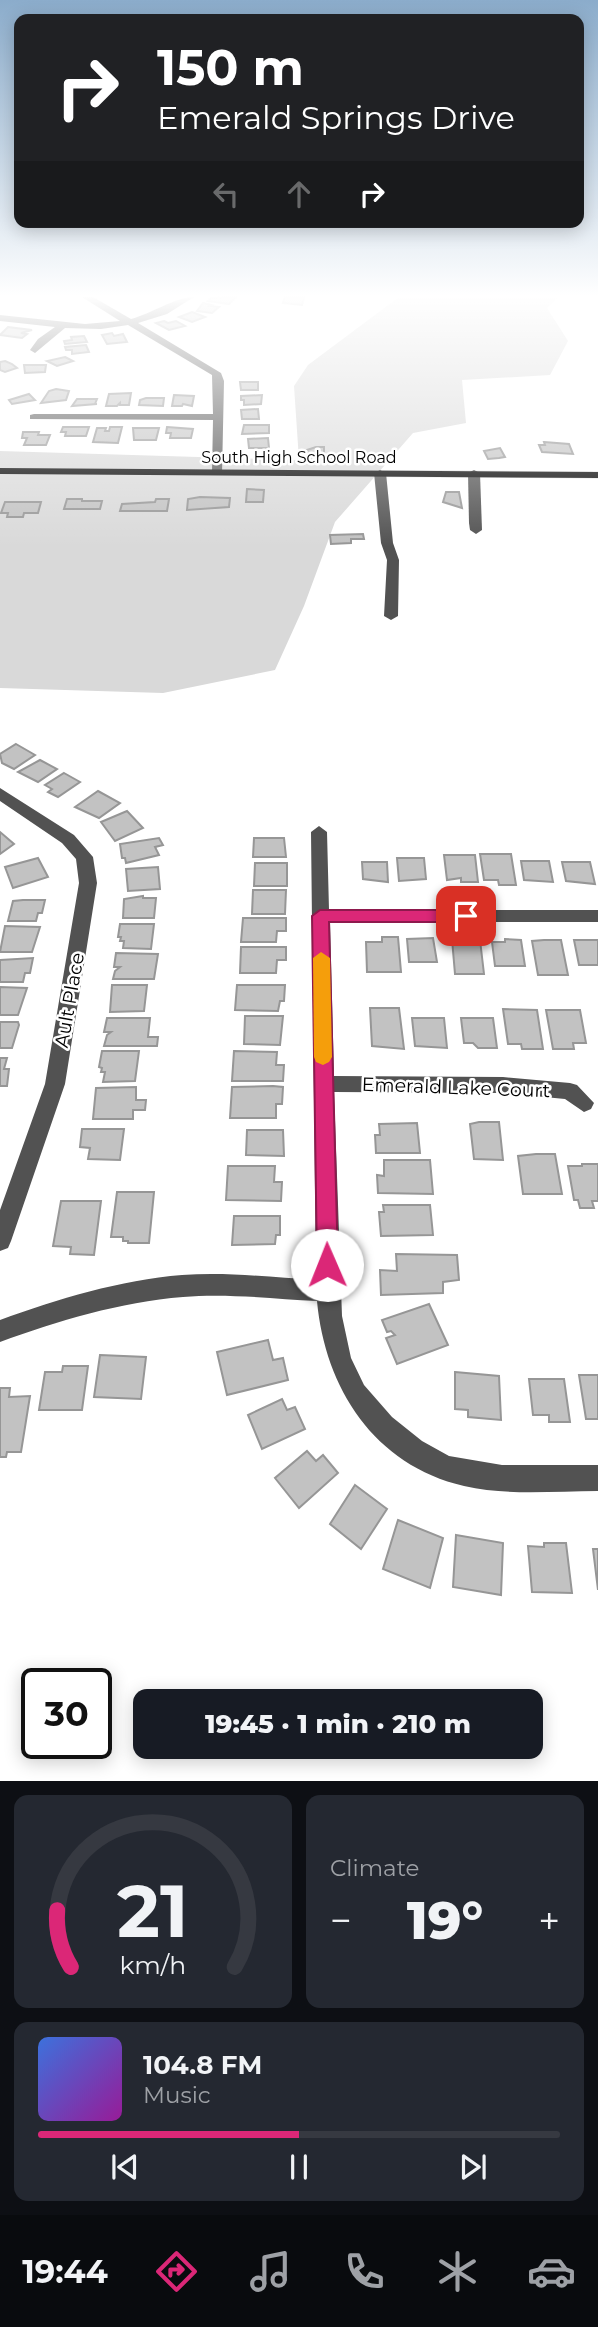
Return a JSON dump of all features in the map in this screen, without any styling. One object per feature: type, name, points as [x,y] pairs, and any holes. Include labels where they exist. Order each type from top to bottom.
[{"type":"main road","name":"South High School Road","points":[[0,471],[598,475]]},
{"type":"street","points":[[218,472],[219,380]]},
{"type":"street","points":[[34,417],[218,417]]},
{"type":"street","points":[[380,473],[387,542],[393,560],[390,616]]},
{"type":"street","points":[[474,473],[477,485],[473,509],[476,530]]},
{"type":"street","name":"Ault Place","points":[[0,793],[68,839],[84,857],[88,883],[55,1084],[0,1241]]},
{"type":"street","points":[[319,832],[328,1291],[331,1331],[353,1391],[374,1420],[413,1450],[449,1469],[487,1476],[598,1478]]},
{"type":"street","points":[[320,916],[598,916]]},
{"type":"street","name":"Emerald Lake Court","points":[[323,1084],[503,1085],[570,1091],[584,1103]]},
{"type":"street","points":[[0,1331],[30,1319],[134,1294],[183,1286],[328,1291]]},
{"type":"shaded area","points":[[298,380],[462,380],[466,423],[413,433],[335,522],[304,606],[275,670],[163,693],[0,688],[0,451],[299,460],[294,386]]},
{"type":"building","points":[[240,382],[258,382],[258,390],[241,390]]},
{"type":"building","points":[[49,391],[69,391],[66,400],[41,403]]},
{"type":"building","points":[[131,393],[129,405],[120,403],[117,406],[106,406],[109,394]]},
{"type":"building","points":[[29,394],[35,400],[12,404],[9,400]]},
{"type":"building","points":[[174,395],[194,396],[192,406],[172,406]]},
{"type":"building","points":[[262,395],[261,404],[244,405],[244,400],[241,400],[241,396]]},
{"type":"building","points":[[164,398],[163,406],[139,405],[140,400]]},
{"type":"building","points":[[77,399],[97,399],[97,404],[72,406]]},
{"type":"building","points":[[258,409],[259,419],[242,419],[241,410]]},
{"type":"building","points":[[244,425],[269,425],[269,433],[242,434]]},
{"type":"building","points":[[63,427],[89,427],[86,436],[65,436],[66,432],[61,432]]},
{"type":"building","points":[[110,427],[122,427],[118,443],[93,442],[97,428],[106,428],[105,431],[109,431]]},
{"type":"building","points":[[167,427],[193,429],[191,438],[170,438],[171,433],[166,433]]},
{"type":"building","points":[[133,428],[159,428],[156,440],[134,440]]},
{"type":"building","points":[[23,432],[50,435],[46,445],[24,445],[27,438],[22,438]]},
{"type":"building","points":[[268,438],[269,448],[249,448],[248,439]]},
{"type":"building","points":[[544,442],[569,444],[573,454],[542,452],[539,445],[545,445]]},
{"type":"building","points":[[324,447],[324,456],[308,456],[307,450]]},
{"type":"building","points":[[500,448],[505,457],[488,459],[484,451]]},
{"type":"building","points":[[247,489],[264,490],[263,502],[246,502]]},
{"type":"building","points":[[446,492],[459,492],[462,508],[443,502]]},
{"type":"building","points":[[230,498],[229,507],[187,510],[188,499]]},
{"type":"building","points":[[67,499],[102,501],[100,509],[64,509]]},
{"type":"building","points":[[156,499],[169,499],[167,511],[120,511],[122,504],[155,502]]},
{"type":"building","points":[[5,502],[41,502],[38,513],[7,517],[8,513],[1,513]]},
{"type":"building","points":[[363,534],[364,539],[331,544],[330,535]]},
{"type":"building","points":[[16,744],[35,755],[14,769],[2,763],[0,754]]},
{"type":"building","points":[[40,760],[57,769],[38,782],[18,772]]},
{"type":"building","points":[[64,773],[80,782],[58,797],[48,792],[52,789],[45,785]]},
{"type":"building","points":[[98,791],[120,803],[99,818],[75,807]]},
{"type":"building","points":[[127,811],[143,828],[115,841],[101,822]]},
{"type":"building","points":[[0,832],[14,844],[0,854]]},
{"type":"building","points":[[159,838],[163,845],[155,847],[159,855],[126,863],[125,858],[122,858],[120,844]]},
{"type":"building","points":[[254,838],[284,838],[286,857],[253,857]]},
{"type":"building","points":[[480,854],[511,854],[516,885],[499,885],[498,880],[484,880]]},
{"type":"building","points":[[444,855],[475,855],[478,882],[461,882],[461,878],[447,880]]},
{"type":"building","points":[[38,858],[48,877],[13,888],[5,867]]},
{"type":"building","points":[[397,858],[424,858],[426,879],[399,881]]},
{"type":"building","points":[[521,861],[549,861],[553,882],[524,880]]},
{"type":"building","points":[[362,862],[387,862],[388,882],[363,879]]},
{"type":"building","points":[[562,862],[590,862],[595,884],[566,881]]},
{"type":"building","points":[[255,863],[287,863],[287,886],[254,886]]},
{"type":"building","points":[[158,867],[160,889],[128,891],[126,869]]},
{"type":"building","points":[[253,890],[286,890],[285,914],[252,914]]},
{"type":"building","points":[[143,896],[156,898],[154,918],[123,918],[124,899]]},
{"type":"building","points":[[45,900],[42,913],[38,913],[36,921],[8,921],[13,901]]},
{"type":"building","points":[[243,918],[286,918],[286,931],[277,931],[276,942],[241,942]]},
{"type":"building","points":[[120,924],[154,924],[151,949],[123,948],[124,941],[120,941],[121,937],[118,937]]},
{"type":"building","points":[[5,926],[40,927],[32,952],[0,952]]},
{"type":"building","points":[[382,937],[398,937],[401,972],[367,972],[366,942],[382,942]]},
{"type":"building","points":[[433,938],[437,962],[409,962],[407,939]]},
{"type":"building","points":[[452,939],[480,940],[484,974],[455,974]]},
{"type":"building","points":[[505,939],[521,940],[525,966],[495,966],[492,942],[505,942]]},
{"type":"building","points":[[561,940],[568,975],[538,975],[532,941]]},
{"type":"building","points":[[574,940],[598,940],[598,965],[579,965]]},
{"type":"building","points":[[241,947],[286,947],[286,960],[277,960],[276,973],[240,973]]},
{"type":"building","points":[[116,953],[158,954],[154,979],[113,979],[115,971],[120,967],[114,967]]},
{"type":"building","points":[[33,958],[30,973],[25,973],[23,982],[0,982],[0,960]]},
{"type":"building","points":[[112,985],[147,985],[144,1011],[110,1012]]},
{"type":"building","points":[[237,985],[285,985],[284,1001],[280,1001],[278,1011],[235,1010]]},
{"type":"building","points":[[0,987],[27,988],[18,1015],[0,1015]]},
{"type":"building","points":[[370,1008],[399,1008],[404,1049],[372,1046]]},
{"type":"building","points":[[503,1009],[537,1010],[543,1049],[522,1049],[521,1044],[508,1044]]},
{"type":"building","points":[[546,1010],[580,1010],[586,1043],[573,1043],[574,1049],[553,1049]]},
{"type":"building","points":[[245,1016],[283,1016],[280,1045],[244,1044]]},
{"type":"building","points":[[107,1018],[150,1018],[148,1037],[158,1037],[157,1046],[104,1046],[107,1035],[111,1032],[104,1032]]},
{"type":"building","points":[[412,1018],[444,1018],[447,1048],[415,1046]]},
{"type":"building","points":[[461,1018],[493,1018],[497,1048],[478,1048],[473,1043],[464,1043]]},
{"type":"building","points":[[0,1022],[18,1022],[12,1048],[0,1048]]},
{"type":"building","points":[[102,1051],[139,1051],[135,1081],[103,1082],[105,1072],[101,1072],[102,1068],[99,1067]]},
{"type":"building","points":[[234,1051],[277,1052],[276,1065],[284,1065],[283,1081],[232,1081]]},
{"type":"building","points":[[0,1058],[7,1058],[4,1069],[9,1069],[7,1086],[0,1086]]},
{"type":"building","points":[[136,1087],[136,1100],[146,1100],[145,1110],[133,1110],[133,1119],[93,1119],[96,1088]]},
{"type":"building","points":[[232,1087],[283,1087],[282,1104],[276,1104],[276,1118],[230,1118]]},
{"type":"building","points":[[499,1122],[503,1160],[474,1159],[470,1124]]},
{"type":"building","points":[[417,1123],[420,1153],[376,1153],[375,1135],[380,1135],[379,1124]]},
{"type":"building","points":[[82,1129],[124,1129],[120,1160],[88,1159],[90,1148],[80,1147]]},
{"type":"building","points":[[247,1130],[283,1130],[284,1156],[246,1155]]},
{"type":"building","points":[[555,1154],[562,1194],[523,1194],[518,1156]]},
{"type":"building","points":[[384,1160],[430,1160],[433,1194],[378,1193],[377,1175],[384,1176]]},
{"type":"building","points":[[598,1164],[598,1201],[592,1201],[594,1208],[580,1208],[578,1200],[574,1200],[568,1166]]},
{"type":"building","points":[[228,1166],[275,1166],[274,1182],[282,1182],[281,1201],[226,1200]]},
{"type":"building","points":[[117,1192],[154,1192],[149,1243],[128,1243],[123,1241],[123,1237],[111,1237]]},
{"type":"building","points":[[61,1201],[101,1201],[94,1255],[70,1254],[71,1247],[53,1246]]},
{"type":"building","points":[[383,1205],[430,1205],[433,1235],[381,1236],[379,1212],[384,1212]]},
{"type":"building","points":[[234,1216],[280,1216],[280,1235],[276,1235],[275,1244],[232,1245]]},
{"type":"building","points":[[396,1254],[457,1255],[459,1280],[443,1282],[443,1293],[381,1295],[380,1270],[397,1271]]},
{"type":"building","points":[[429,1304],[448,1345],[397,1364],[386,1338],[395,1335],[391,1331],[387,1332],[382,1320]]},
{"type":"building","points":[[268,1340],[273,1360],[283,1358],[288,1380],[227,1395],[217,1352]]},
{"type":"building","points":[[100,1355],[146,1357],[141,1399],[94,1397]]},
{"type":"building","points":[[63,1366],[88,1366],[82,1410],[39,1410],[45,1372],[62,1372]]},
{"type":"building","points":[[455,1372],[499,1376],[501,1420],[468,1417],[468,1410],[455,1409]]},
{"type":"building","points":[[579,1375],[598,1375],[598,1419],[586,1419]]},
{"type":"building","points":[[529,1379],[564,1379],[570,1422],[549,1422],[549,1415],[533,1415]]},
{"type":"building","points":[[0,1388],[10,1388],[9,1397],[30,1396],[21,1452],[7,1452],[6,1457],[0,1457]]},
{"type":"building","points":[[282,1399],[287,1410],[295,1407],[305,1429],[262,1449],[248,1415]]},
{"type":"building","points":[[307,1451],[316,1461],[323,1455],[338,1473],[299,1508],[275,1478]]},
{"type":"building","points":[[355,1485],[387,1509],[361,1549],[330,1524]]},
{"type":"building","points":[[398,1520],[443,1538],[430,1588],[383,1569]]},
{"type":"building","points":[[456,1535],[503,1543],[501,1595],[453,1587]]},
{"type":"building","points":[[544,1543],[566,1543],[572,1593],[532,1592],[528,1546],[544,1547]]},
{"type":"building","points":[[593,1549],[598,1549],[598,1590]]},
{"type":"slow traffic","points":[[321,958],[323,1057]]},
{"type":"route","points":[[327,1265],[320,916],[466,916]]}]
